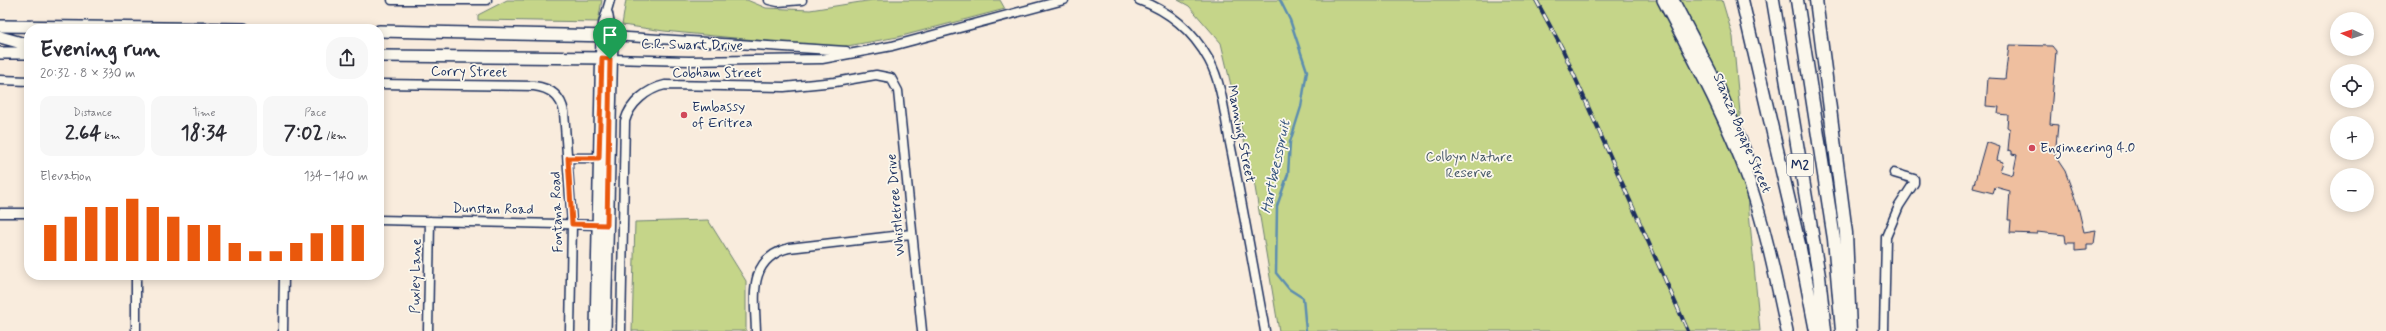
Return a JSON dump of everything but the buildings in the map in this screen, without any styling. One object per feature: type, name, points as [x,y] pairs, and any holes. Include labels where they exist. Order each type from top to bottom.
[{"type":"highway","points":[[1742,0],[1799,244],[1816,331]]},
{"type":"highway","name":"M2","points":[[1773,0],[1819,276],[1825,331]]},
{"type":"highway","name":"M2","points":[[1797,0],[1834,239],[1842,331]]},
{"type":"highway","points":[[1816,0],[1846,233],[1850,331]]},
{"type":"main road","name":"Stanza Bopape Street","points":[[1663,0],[1708,86],[1749,181],[1764,231],[1787,331]]},
{"type":"main road","name":"Stanza Bopape Street","points":[[1673,0],[1718,88],[1755,178],[1778,262],[1787,331]]},
{"type":"main road","points":[[0,26],[24,26]]},
{"type":"main road","name":"C.R. Swart Drive","points":[[384,31],[607,35]]},
{"type":"main road","points":[[596,331],[602,225],[607,35]]},
{"type":"main road","points":[[0,37],[24,44]]},
{"type":"main road","points":[[0,53],[24,53]]},
{"type":"main road","name":"C.R. Swart Drive","points":[[384,56],[606,58]]},
{"type":"main road","points":[[605,331],[599,158],[606,58]]},
{"type":"street","points":[[392,0],[487,0]]},
{"type":"street","points":[[607,35],[603,24],[608,14],[610,0]]},
{"type":"street","points":[[770,0],[778,2],[802,0]]},
{"type":"street","name":"C.R. Swart Drive","points":[[606,58],[689,61],[822,59],[924,38],[1064,0]]},
{"type":"street","name":"Manning Street","points":[[1139,0],[1168,14],[1181,24],[1199,44],[1214,72],[1238,182],[1265,331]]},
{"type":"street","name":"C.R. Swart Drive","points":[[607,35],[860,52]]},
{"type":"street","name":"Cobham Street","points":[[621,331],[625,121],[627,114],[635,103],[653,90],[666,85],[784,87],[835,82],[876,75],[891,78]]},
{"type":"street","name":"Whistletree Drive","points":[[891,78],[898,91],[911,234],[922,331]]},
{"type":"street","points":[[0,80],[24,81]]},
{"type":"street","name":"Corry Street","points":[[384,84],[534,86],[548,89],[556,95]]},
{"type":"street","name":"Fontana Road","points":[[556,95],[564,109],[572,224],[570,331]]},
{"type":"street","points":[[568,158],[599,158]]},
{"type":"street","points":[[1884,331],[1886,237],[1899,206],[1914,183],[1914,179],[1894,173]]},
{"type":"street","points":[[0,213],[24,213]]},
{"type":"street","name":"Dunstan Road","points":[[384,220],[602,225]]},
{"type":"street","name":"Puxley Lane","points":[[428,331],[430,221]]},
{"type":"street","points":[[756,331],[756,277],[764,262],[773,254],[789,248],[911,234]]},
{"type":"street","points":[[136,280],[136,331]]},
{"type":"street","points":[[283,331],[284,280]]},
{"type":"green space","points":[[507,0],[602,0],[598,22],[478,20],[478,15]]},
{"type":"green space","points":[[626,0],[747,0],[766,8],[810,10],[873,0],[1000,0],[1005,9],[898,37],[836,48],[664,31],[622,25]]},
{"type":"green space","name":"Colbyn Nature Reserve","points":[[1178,0],[1722,0],[1733,37],[1760,331],[1279,331],[1255,187],[1221,43],[1189,6]]},
{"type":"green space","points":[[708,220],[746,281],[746,331],[632,331],[635,222]]},
{"type":"waterway","name":"Hartbeesspruit","points":[[1280,0],[1290,20],[1307,71],[1301,107],[1290,142],[1288,174],[1277,206],[1276,273],[1289,289],[1303,298],[1306,331]]},
{"type":"railway","points":[[1536,0],[1562,48],[1688,331]]},
{"type":"place","name":"Embassy of Eritrea","points":[[684,115]]},
{"type":"place","name":"Engineering 4.0","points":[[2032,148]]},
{"type":"route","points":[[602,58],[610,59],[607,225],[572,224],[568,158],[599,158],[602,58]]}]
